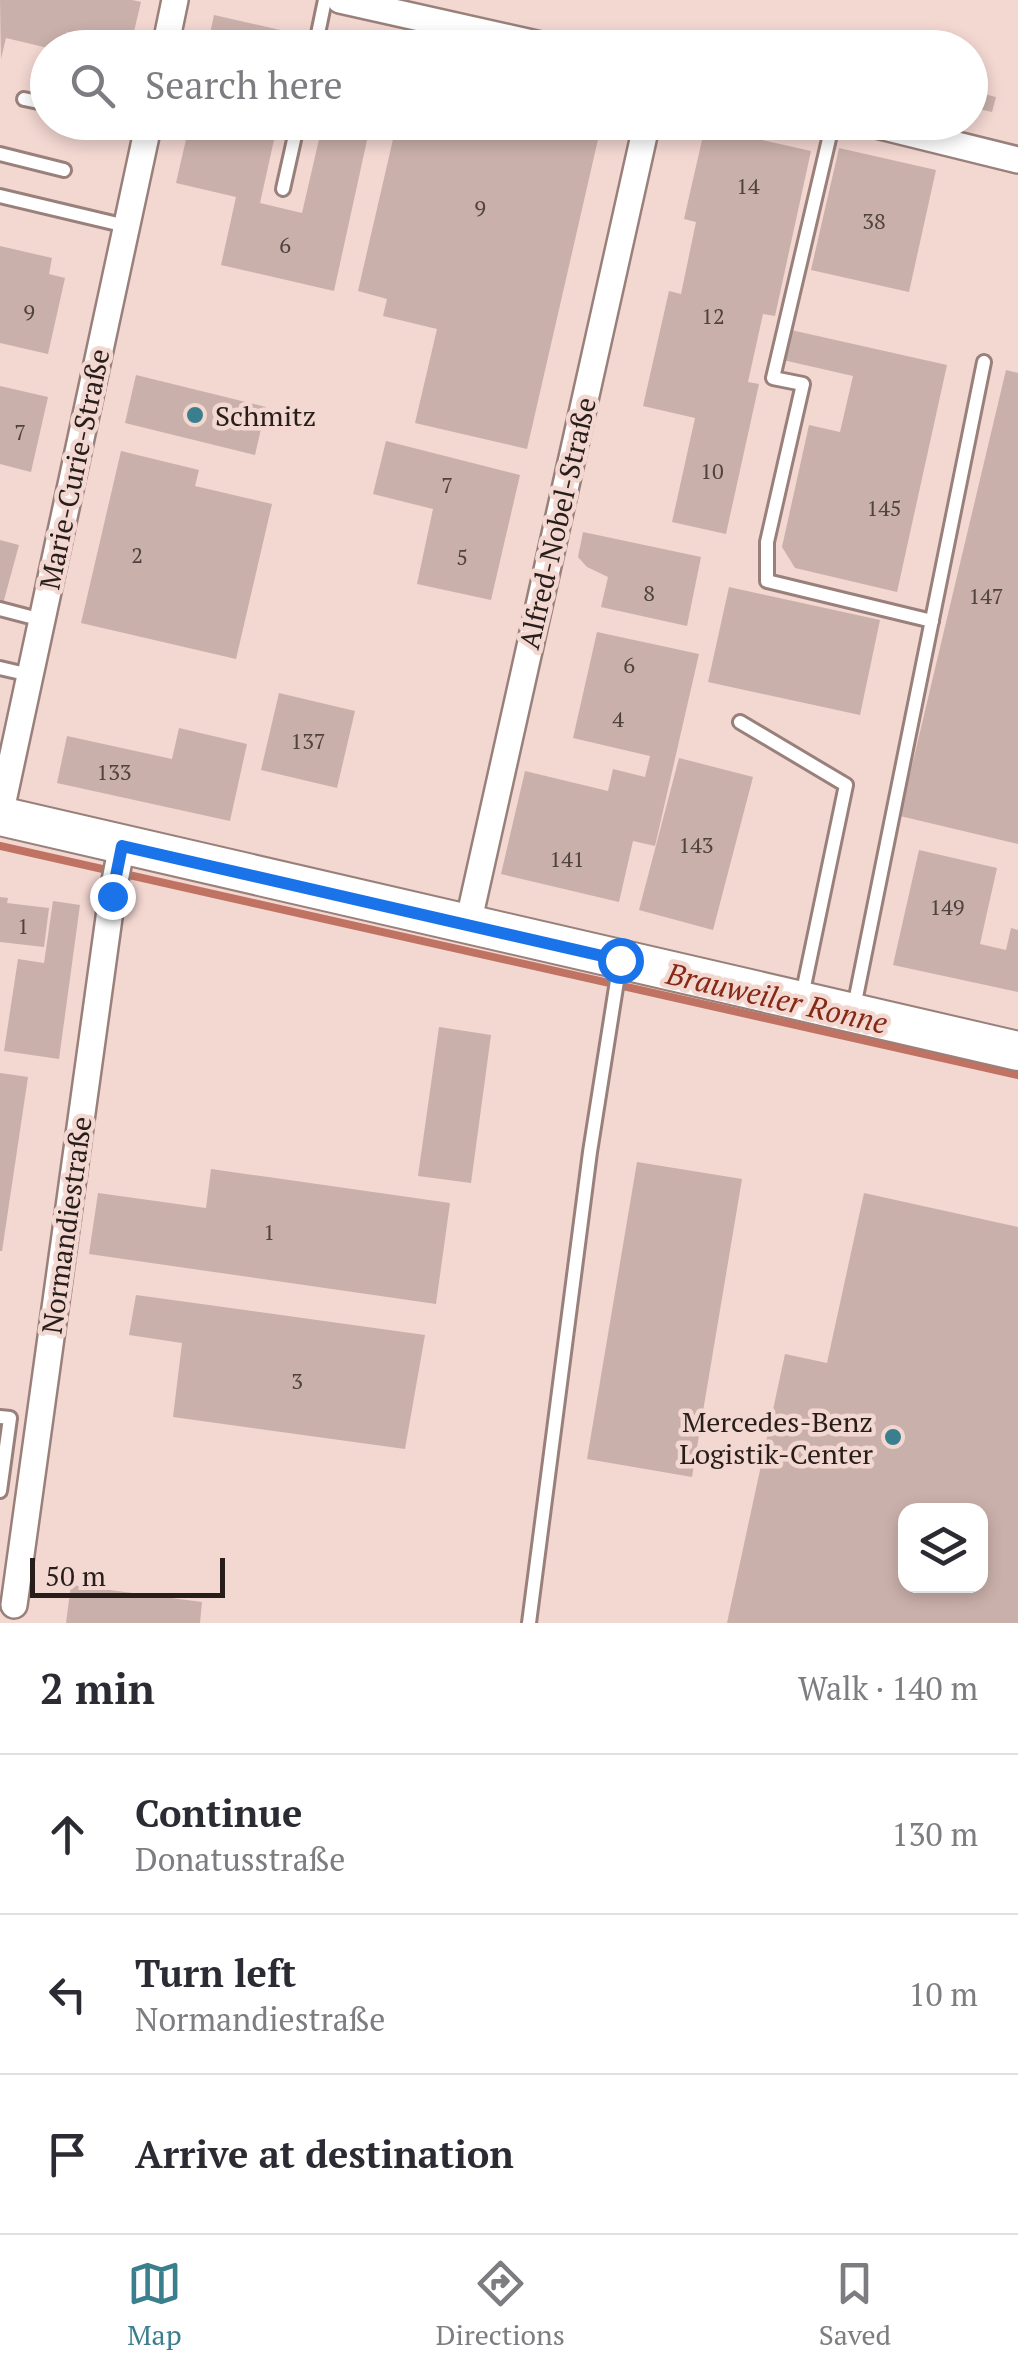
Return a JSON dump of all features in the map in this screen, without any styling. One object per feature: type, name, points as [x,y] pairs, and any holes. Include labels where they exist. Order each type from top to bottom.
[{"type":"street","points":[[169,30],[175,0]]},
{"type":"street","points":[[340,0],[474,30]]},
{"type":"street","name":"Marie-Curie-Straße","points":[[0,816],[126,226],[139,140]]},
{"type":"street","name":"Alfred-Nobel-Straße","points":[[468,924],[644,140]]},
{"type":"street","points":[[937,140],[1018,160]]},
{"type":"street","points":[[0,816],[121,851],[468,924],[619,966],[1018,1051]]},
{"type":"street","name":"Normandiestraße","points":[[14,1605],[121,851]]},
{"type":"lane","points":[[318,30],[325,0]]},
{"type":"lane","points":[[24,99],[30,100]]},
{"type":"lane","points":[[283,189],[294,140]]},
{"type":"lane","points":[[829,140],[773,378],[803,384],[768,542],[767,581],[932,620]]},
{"type":"lane","points":[[0,154],[64,170]]},
{"type":"lane","points":[[0,196],[126,226]]},
{"type":"lane","points":[[852,1014],[984,362]]},
{"type":"lane","points":[[0,610],[42,620]]},
{"type":"lane","points":[[0,668],[30,675]]},
{"type":"lane","points":[[740,722],[846,785],[800,1003]]},
{"type":"lane","points":[[529,1623],[590,1152],[619,966]]},
{"type":"lane","points":[[0,1417],[10,1418],[0,1491]]},
{"type":"building","points":[[0,0],[141,2],[134,30],[30,30],[30,44],[6,38],[1,59]]},
{"type":"building","points":[[214,15],[280,30],[211,30]]},
{"type":"building","points":[[988,95],[996,97],[992,112],[988,111]]},
{"type":"building","points":[[186,140],[274,140],[260,203],[302,213],[319,140],[367,140],[334,291],[221,265],[236,197],[176,183]]},
{"type":"building","points":[[393,140],[598,140],[527,449],[415,423],[437,329],[383,316],[387,299],[358,291]]},
{"type":"building","points":[[702,140],[762,140],[811,151],[775,316],[763,314],[748,382],[759,384],[726,534],[672,522],[695,418],[643,406],[669,291],[681,294],[696,222],[684,219]]},
{"type":"building","points":[[839,148],[936,170],[909,292],[811,270]]},
{"type":"building","points":[[0,246],[52,258],[49,274],[65,278],[48,354],[0,343]]},
{"type":"building","points":[[791,330],[947,365],[897,592],[795,568],[782,547],[809,425],[840,432],[853,376],[783,360]]},
{"type":"building","points":[[1006,370],[1018,373],[1018,844],[900,816]]},
{"type":"building","name":"Schmitz","points":[[136,375],[266,407],[255,455],[125,423]]},
{"type":"building","points":[[0,386],[48,397],[31,472],[0,464]]},
{"type":"building","points":[[386,441],[520,475],[491,600],[417,584],[433,509],[373,494]]},
{"type":"building","points":[[121,451],[199,470],[195,486],[272,504],[236,659],[81,623]]},
{"type":"building","points":[[583,532],[701,557],[687,626],[601,607],[608,577],[587,567],[578,557]]},
{"type":"building","points":[[0,540],[19,545],[1,611],[0,611]]},
{"type":"building","points":[[729,587],[880,620],[860,715],[708,682]]},
{"type":"building","points":[[597,632],[699,654],[655,846],[633,841],[619,902],[501,874],[525,771],[608,791],[613,769],[645,777],[650,756],[573,738]]},
{"type":"building","points":[[279,693],[355,711],[337,788],[261,770]]},
{"type":"building","points":[[179,728],[247,744],[230,821],[57,783],[67,736],[172,759]]},
{"type":"building","points":[[679,758],[753,777],[713,930],[639,910]]},
{"type":"building","points":[[919,850],[997,868],[980,944],[1006,950],[1011,928],[1018,930],[1018,992],[893,965]]},
{"type":"building","points":[[0,897],[8,898],[7,903],[49,908],[44,947],[0,942]]},
{"type":"building","points":[[53,901],[80,905],[59,1059],[4,1051],[18,959],[44,963]]},
{"type":"building","points":[[439,1027],[491,1035],[471,1183],[418,1176]]},
{"type":"building","points":[[0,1073],[28,1077],[2,1251],[0,1251]]},
{"type":"building","points":[[637,1162],[742,1179],[692,1477],[587,1459]]},
{"type":"building","points":[[211,1169],[450,1203],[436,1304],[89,1254],[98,1193],[206,1208]]},
{"type":"building","name":"Mercedes-Benz Logistik-Center","points":[[864,1193],[1018,1227],[1018,1623],[727,1623],[785,1354],[827,1363]]},
{"type":"building","points":[[136,1295],[425,1335],[405,1449],[173,1417],[182,1343],[129,1335]]},
{"type":"building","points":[[71,1585],[202,1602],[200,1623],[66,1623]]},
{"type":"waterway","name":"Brauweiler Ronne","points":[[0,846],[1018,1075]]},
{"type":"place","name":"Schmitz","points":[[195,415]]},
{"type":"place","name":"Mercedes-Benz Logistik-Center","points":[[893,1437]]},
{"type":"route","points":[[112,896],[122,846],[620,960]]}]
